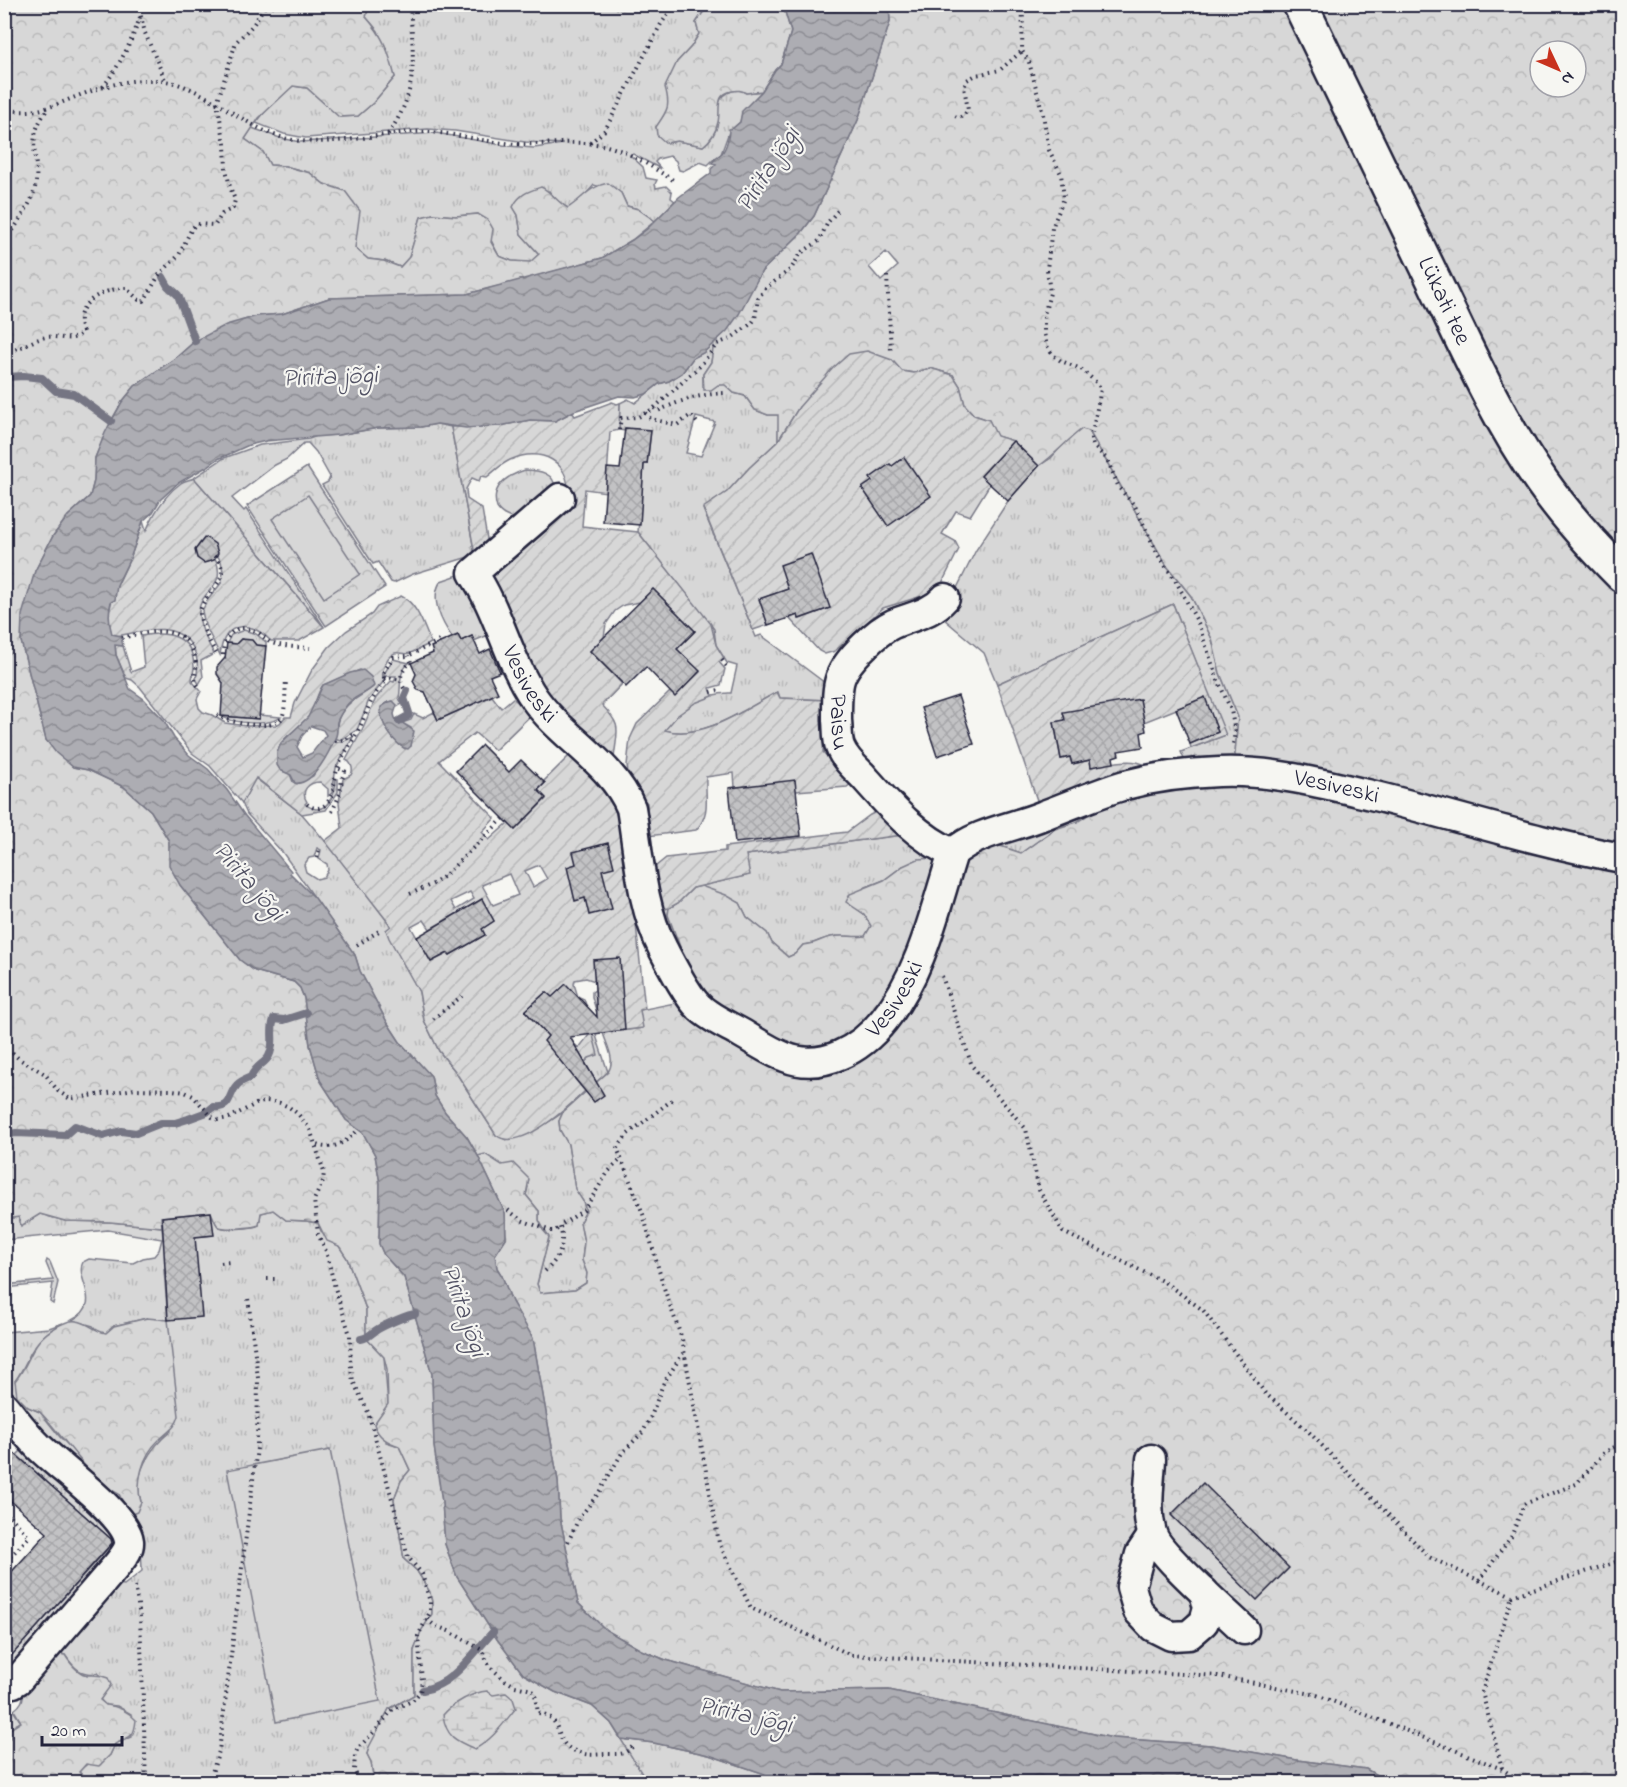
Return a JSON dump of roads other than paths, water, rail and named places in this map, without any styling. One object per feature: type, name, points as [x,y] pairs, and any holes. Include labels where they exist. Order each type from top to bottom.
[{"type":"main road","name":"Lükati tee","points":[[1300,4],[1452,318],[1507,425],[1558,503],[1586,537],[1623,575]]},
{"type":"street","name":"Vesiveski","points":[[560,498],[473,573],[534,698],[563,730],[610,775],[626,797],[631,808],[651,922],[663,949],[692,999],[699,1008],[787,1058],[803,1061],[835,1057],[850,1051],[884,1020],[919,960],[953,853],[970,840],[1022,824],[1125,785],[1162,777],[1230,772],[1252,773],[1338,787],[1551,844],[1623,858]]},
{"type":"street","name":"Paisu","points":[[945,598],[931,611],[885,629],[852,659],[842,672],[837,686],[838,733],[840,747],[846,757],[885,800],[926,838],[938,847],[953,853]]},
{"type":"street","points":[[4,1406],[36,1444],[116,1517],[127,1532],[130,1544],[128,1567],[18,1680],[4,1685]]},
{"type":"street","points":[[1151,1459],[1148,1512],[1152,1536],[1163,1552],[1245,1630]]},
{"type":"street","points":[[1152,1536],[1140,1554],[1131,1587],[1138,1611],[1154,1627],[1171,1636],[1188,1635],[1204,1622],[1208,1608],[1204,1592]]},
{"type":"water","name":"Pirita jõgi","points":[[783,5],[889,5],[890,22],[858,120],[814,216],[801,233],[762,271],[727,331],[703,353],[693,358],[682,373],[659,384],[646,394],[635,397],[619,396],[574,411],[555,421],[530,420],[500,426],[466,428],[437,424],[421,427],[378,428],[338,435],[266,441],[249,445],[218,459],[178,483],[143,521],[131,556],[117,585],[115,600],[110,606],[109,618],[112,634],[121,636],[123,646],[115,645],[116,655],[130,689],[144,699],[163,719],[174,738],[189,755],[208,769],[227,790],[245,816],[291,871],[290,873],[315,898],[355,955],[360,971],[387,1022],[400,1042],[431,1076],[435,1096],[445,1112],[467,1137],[478,1156],[505,1213],[506,1238],[495,1255],[497,1268],[512,1302],[533,1338],[558,1481],[560,1518],[578,1603],[606,1630],[641,1650],[666,1660],[780,1692],[889,1690],[1113,1738],[1211,1745],[1366,1769],[1388,1782],[832,1782],[768,1775],[709,1755],[654,1743],[621,1739],[611,1723],[592,1706],[555,1692],[523,1674],[497,1639],[457,1577],[445,1544],[434,1446],[432,1374],[404,1277],[384,1255],[379,1244],[380,1183],[375,1155],[363,1133],[346,1120],[320,1080],[310,1045],[304,998],[300,988],[294,982],[255,971],[240,960],[180,885],[169,865],[169,841],[151,811],[124,787],[88,770],[73,767],[56,753],[46,740],[21,641],[22,615],[35,571],[53,536],[68,516],[90,496],[94,481],[95,458],[105,433],[122,402],[135,386],[178,356],[195,341],[226,325],[257,316],[282,314],[329,298],[467,294],[602,258],[647,229],[679,197],[711,173],[711,169],[716,164],[712,163],[725,148],[729,129],[740,122],[742,111],[762,91],[781,64],[791,32]]},
{"type":"water","points":[[363,670],[371,677],[374,686],[347,705],[337,722],[337,734],[320,766],[308,779],[295,783],[291,775],[280,770],[277,765],[277,753],[281,743],[308,717],[323,685]],"holes":[[[311,726],[323,730],[326,735],[312,753],[303,757],[297,747],[302,736]]]},
{"type":"water","points":[[393,701],[397,705],[395,718],[414,731],[411,746],[408,749],[393,738],[382,719],[381,707]]},
{"type":"waterway","points":[[163,277],[168,286],[178,295],[195,341]]},
{"type":"waterway","points":[[4,374],[7,377],[42,378],[56,391],[74,394],[111,421]]},
{"type":"waterway","points":[[399,721],[409,713],[404,698],[407,691]]},
{"type":"waterway","points":[[4,1135],[16,1133],[65,1135],[75,1126],[103,1136],[121,1131],[136,1133],[161,1123],[175,1123],[207,1112],[213,1107],[223,1106],[238,1084],[251,1077],[269,1056],[274,1019],[284,1020],[306,1013]]},
{"type":"waterway","points":[[361,1339],[391,1322],[415,1314]]},
{"type":"waterway","points":[[423,1690],[434,1687],[453,1675],[493,1632]]}]
